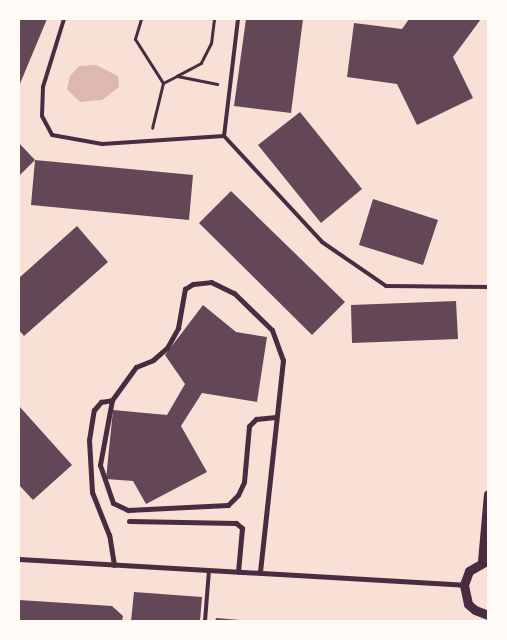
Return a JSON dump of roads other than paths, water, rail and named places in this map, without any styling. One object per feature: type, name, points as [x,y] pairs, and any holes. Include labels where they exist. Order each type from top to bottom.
[{"type":"street","points":[[260,573],[283,360],[272,330],[234,293],[211,282],[193,284],[185,289],[178,328],[167,348],[153,360],[136,367],[112,400],[100,465],[113,504],[128,510],[228,505],[238,495],[244,482],[250,426],[256,419],[276,417]]},
{"type":"street","points":[[112,400],[101,402],[94,410],[89,440],[92,492],[109,535],[114,565]]},
{"type":"street","points":[[488,494],[485,561],[469,571],[464,585],[468,604],[475,610],[488,615]]},
{"type":"street","points":[[129,521],[236,523],[242,528],[238,572]]},
{"type":"street","points":[[19,559],[464,585]]},
{"type":"lane","points":[[64,19],[43,87],[42,116],[52,135],[102,144],[224,136]]},
{"type":"lane","points":[[238,19],[224,136],[322,242],[386,286],[488,287]]},
{"type":"lane","points":[[205,621],[209,570]]}]
